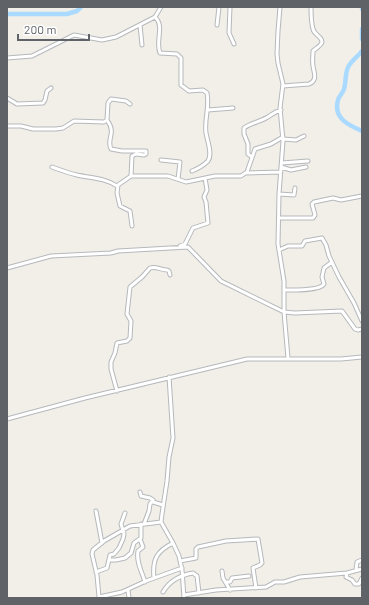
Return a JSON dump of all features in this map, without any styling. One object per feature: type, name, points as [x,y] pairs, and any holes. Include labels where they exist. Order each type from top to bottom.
[{"type":"street","points":[[7,58],[32,56],[74,35],[102,40],[114,38],[155,17],[161,7]]},
{"type":"street","points":[[217,25],[219,7]]},
{"type":"street","points":[[230,7],[229,33],[234,44]]},
{"type":"street","points":[[280,7],[277,54],[284,86],[280,110],[283,138],[279,194],[279,250],[283,272],[284,312],[288,358]]},
{"type":"street","points":[[284,86],[309,84],[315,79],[313,51],[321,45],[322,41],[313,31],[311,7]]},
{"type":"street","points":[[155,17],[159,20],[160,25],[158,42],[160,53],[173,53],[180,56],[182,61],[181,85],[189,91],[206,90],[208,110],[205,125],[209,158],[207,162],[192,171]]},
{"type":"street","points":[[140,25],[142,45]]},
{"type":"street","points":[[7,98],[17,104],[44,102],[47,91],[50,88]]},
{"type":"street","points":[[130,104],[126,101],[111,99],[108,103],[107,120],[112,131],[109,145],[111,149],[122,151],[146,151],[146,154],[144,155],[136,154],[132,156],[131,176]]},
{"type":"street","points":[[208,110],[234,108]]},
{"type":"street","points":[[252,157],[248,154],[248,144],[244,134],[244,128],[268,117],[273,112],[280,110]]},
{"type":"street","points":[[7,126],[21,126],[33,129],[56,129],[63,128],[74,121],[106,122],[107,120]]},
{"type":"street","points":[[246,173],[254,150],[257,148],[271,144],[283,138],[296,140],[304,136]]},
{"type":"street","points":[[161,160],[180,162],[178,179]]},
{"type":"street","points":[[282,163],[308,161]]},
{"type":"street","points":[[52,167],[76,175],[101,179],[111,182],[117,186]]},
{"type":"street","points":[[282,167],[291,170],[306,167]]},
{"type":"street","points":[[132,226],[130,211],[119,205],[116,193],[117,186],[131,176],[168,176],[186,182],[220,175],[241,176],[246,173],[281,172]]},
{"type":"street","points":[[175,248],[175,246],[185,244],[193,228],[208,223],[206,202],[204,197],[207,190],[205,178]]},
{"type":"street","points":[[279,194],[294,195],[296,188]]},
{"type":"street","points":[[279,218],[312,218],[315,215],[312,204],[314,202],[333,198],[341,200],[362,196]]},
{"type":"street","points":[[279,250],[288,246],[302,246],[305,241],[321,238],[326,244],[332,262],[362,320]]},
{"type":"street","points":[[7,268],[51,256],[189,248],[221,281],[284,312],[295,313],[342,310],[355,329],[362,329]]},
{"type":"street","points":[[284,290],[317,288],[322,286],[324,284],[322,277],[324,268],[332,262]]},
{"type":"street","points":[[117,391],[111,369],[111,359],[115,353],[117,343],[127,341],[130,338],[131,322],[127,314],[130,287],[150,268],[154,267],[167,270],[169,271],[170,275]]},
{"type":"street","points":[[7,419],[85,398],[247,359],[341,359],[362,357]]},
{"type":"street","points":[[169,377],[173,438],[169,457],[161,522],[173,543],[180,561],[183,575],[184,596],[199,593],[256,588],[268,586],[274,582],[284,582],[300,577],[347,573],[362,568]]},
{"type":"street","points":[[140,492],[141,496],[152,499],[153,502],[163,505]]},
{"type":"street","points":[[145,582],[139,567],[137,554],[138,550],[143,547],[140,539],[143,524],[150,511],[150,504],[153,502]]},
{"type":"street","points":[[96,511],[102,542]]},
{"type":"street","points":[[96,572],[107,568],[110,555],[114,554],[122,543],[124,536],[121,521],[125,513]]},
{"type":"street","points":[[161,522],[130,526],[102,542],[92,552],[99,598],[116,596],[154,578],[182,568]]},
{"type":"street","points":[[110,560],[125,558],[131,553],[134,543],[140,539]]},
{"type":"street","points":[[180,561],[196,558],[196,549],[198,547],[226,541],[258,539],[262,563],[253,568],[256,588]]},
{"type":"street","points":[[154,578],[154,564],[158,554],[163,548],[173,543]]},
{"type":"street","points":[[356,570],[357,562],[362,560]]},
{"type":"street","points":[[222,571],[223,578],[227,582],[230,590]]},
{"type":"street","points":[[163,592],[170,583],[183,575],[194,573],[197,575],[199,593]]},
{"type":"street","points":[[347,573],[346,577],[351,579],[355,584],[359,584],[362,578]]},
{"type":"street","points":[[227,582],[230,582],[232,578],[249,576]]},
{"type":"street","points":[[128,590],[129,598]]},
{"type":"waterway","points":[[7,14],[67,14],[77,11],[81,7]]},
{"type":"waterway","points":[[362,29],[362,39]]},
{"type":"waterway","points":[[362,51],[348,67],[344,89],[337,106],[338,112],[343,120],[362,131]]}]
